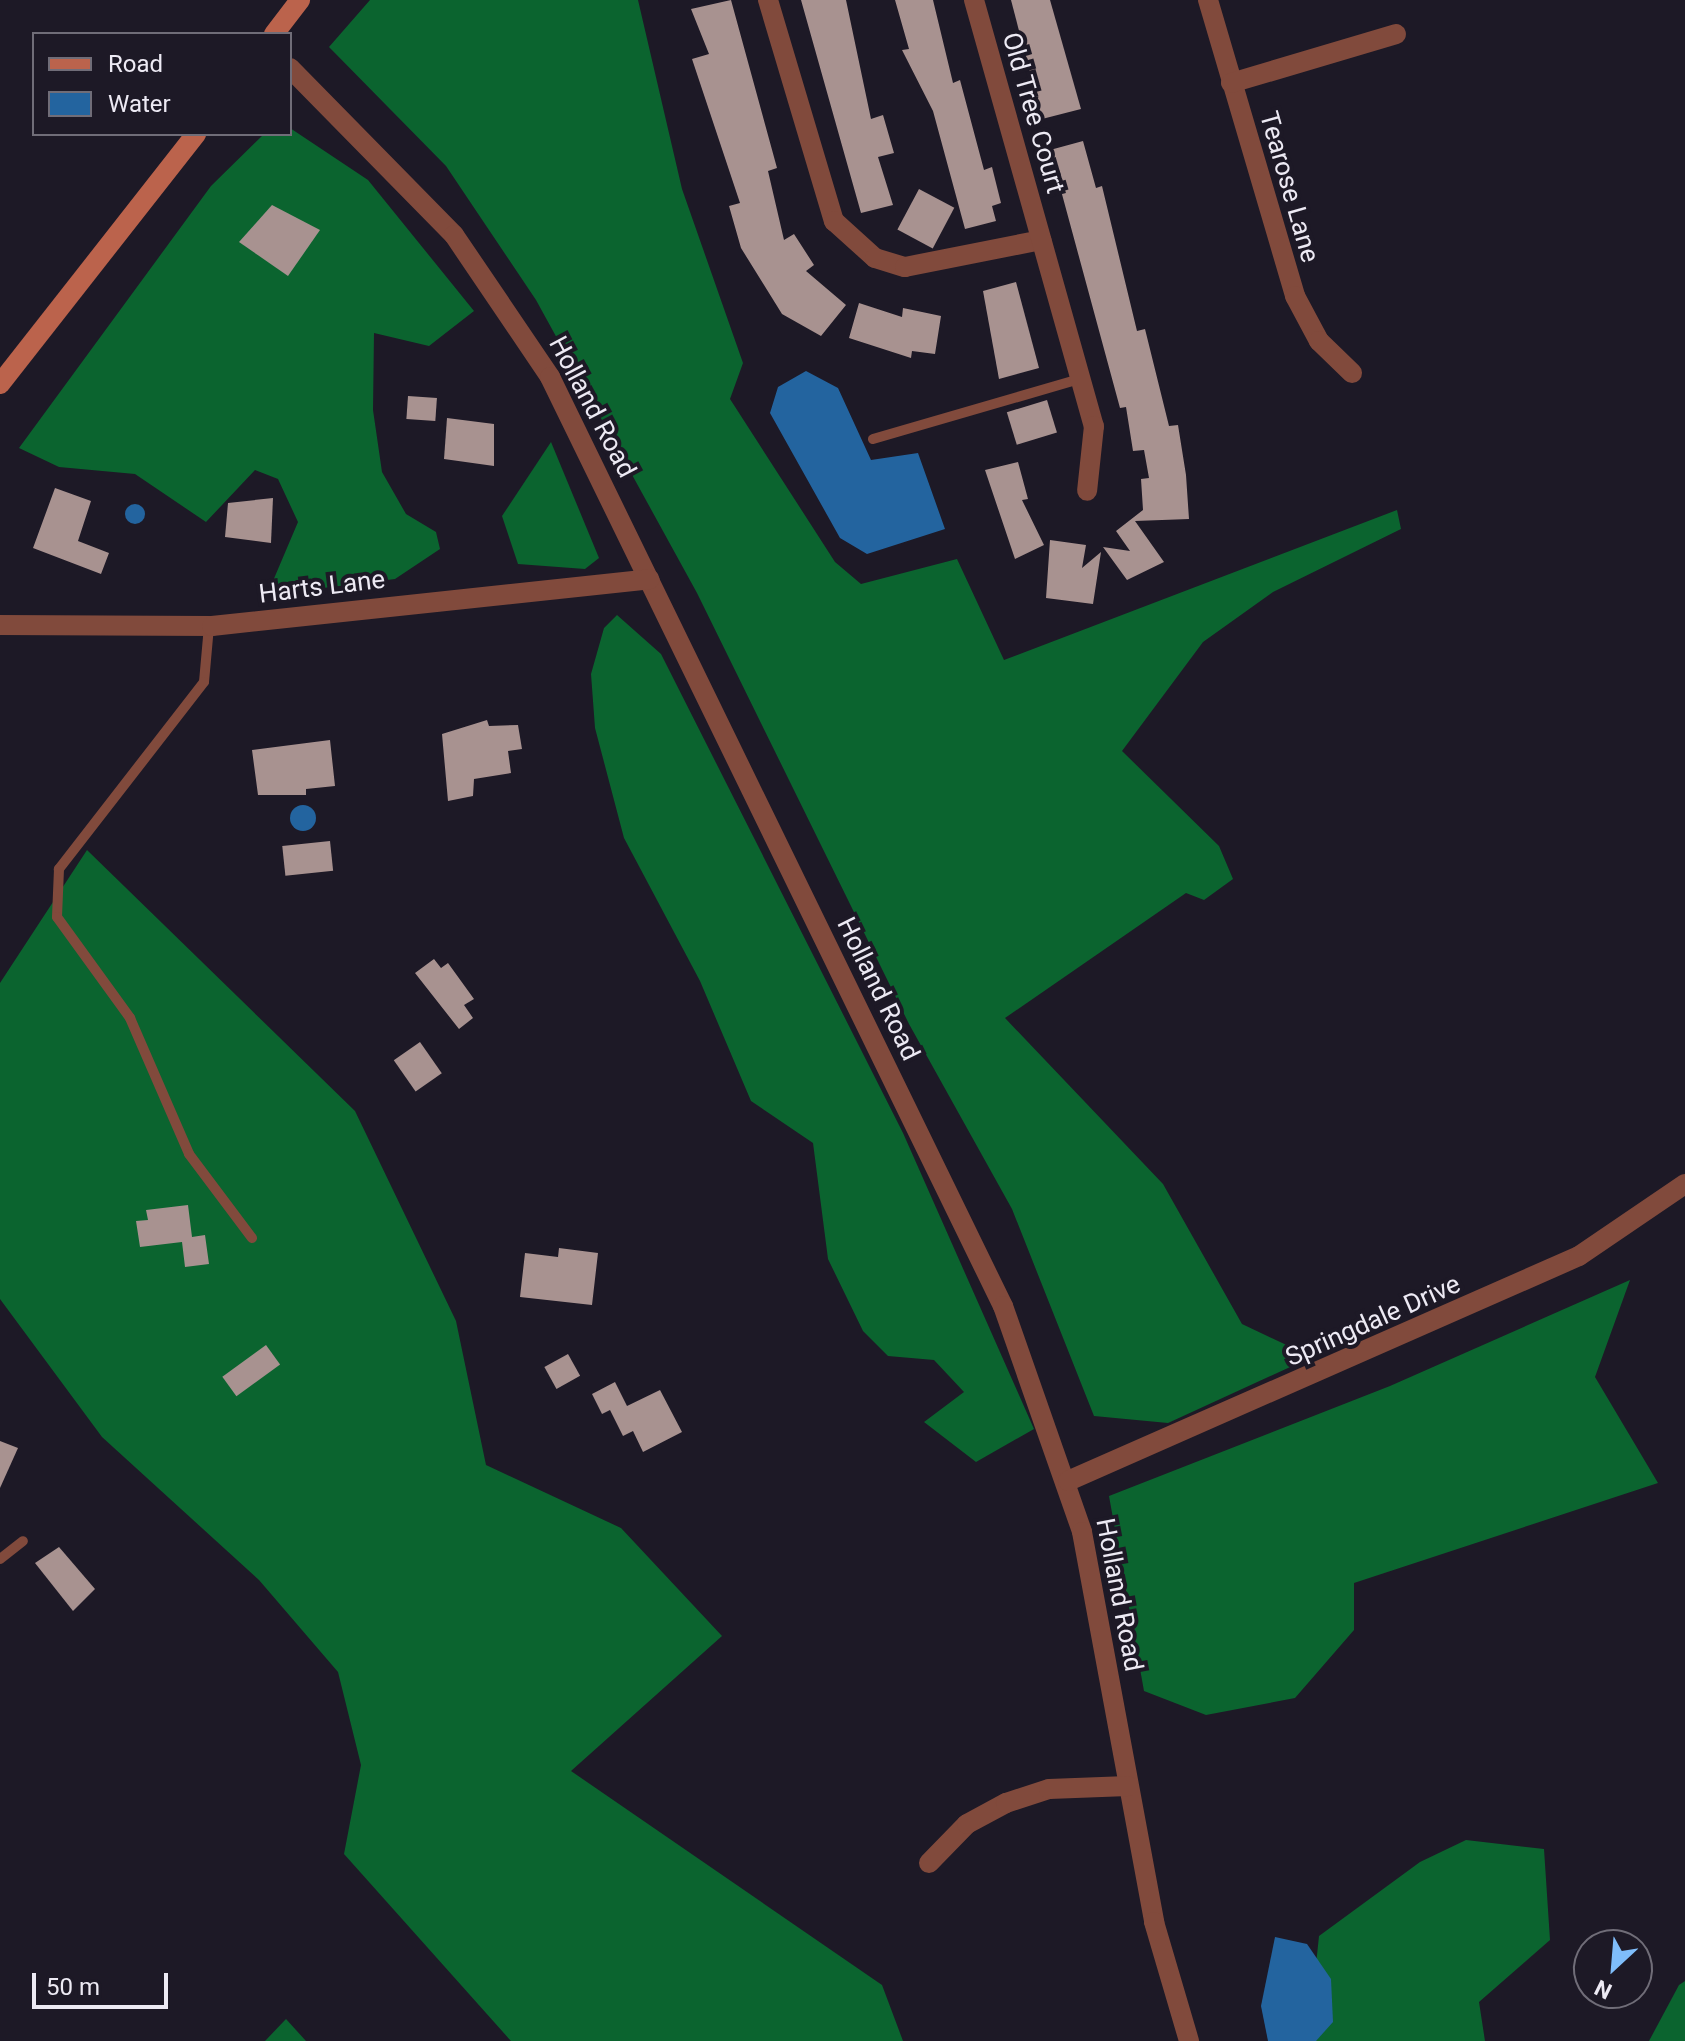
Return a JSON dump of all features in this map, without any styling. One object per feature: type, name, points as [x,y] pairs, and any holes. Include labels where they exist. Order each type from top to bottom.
[{"type":"main road","points":[[276,32],[300,0]]},
{"type":"main road","points":[[0,384],[194,136]]},
{"type":"street","points":[[768,0],[834,221],[864,249],[905,267],[1041,240]]},
{"type":"street","name":"Old Tree Court","points":[[974,0],[1094,426],[1087,491]]},
{"type":"street","name":"Tearose Lane","points":[[1208,0],[1295,296],[1319,341],[1352,373]]},
{"type":"street","points":[[1231,83],[1396,34]]},
{"type":"street","name":"Holland Road","points":[[292,70],[419,193],[498,292],[550,377],[1003,1306],[1068,1481],[1154,1922],[1189,2041]]},
{"type":"street","name":"Harts Lane","points":[[0,625],[209,626],[649,579]]},
{"type":"street","name":"Springdale Drive","points":[[1068,1481],[1579,1256],[1685,1184]]},
{"type":"street","points":[[929,1863],[967,1824],[1006,1803],[1071,1786],[1128,1786]]},
{"type":"lane","points":[[873,439],[1079,379]]},
{"type":"lane","points":[[209,626],[204,682],[125,776],[55,883],[68,938],[130,1018],[189,1154],[252,1238]]},
{"type":"lane","points":[[0,1559],[23,1541]]},
{"type":"green space","points":[[370,0],[638,0],[682,189],[743,363],[730,399],[835,562],[861,584],[957,559],[1004,660],[1397,510],[1401,529],[1273,592],[1203,642],[1122,751],[1219,846],[1233,879],[1204,900],[1186,893],[1005,1018],[1163,1184],[1242,1324],[1312,1357],[1168,1423],[1094,1416],[1012,1209],[909,1024],[697,593],[536,300],[446,166],[329,47]]},
{"type":"green space","points":[[292,129],[368,180],[474,311],[429,346],[374,333],[373,410],[382,472],[406,514],[436,532],[440,549],[395,579],[267,595],[298,522],[278,479],[255,470],[206,522],[135,474],[59,467],[19,448],[211,186],[262,136],[292,136]]},
{"type":"green space","points":[[551,442],[599,558],[585,569],[518,564],[502,516]]},
{"type":"green space","points":[[617,615],[661,654],[903,1133],[1034,1429],[976,1462],[924,1422],[964,1392],[934,1360],[888,1356],[863,1331],[828,1259],[813,1143],[751,1101],[700,981],[624,838],[595,728],[591,674],[604,628]]},
{"type":"green space","points":[[87,850],[355,1111],[456,1321],[486,1465],[621,1528],[722,1636],[571,1771],[882,1985],[903,2041],[511,2041],[344,1854],[361,1765],[338,1672],[259,1580],[102,1437],[0,1299],[0,983]]},
{"type":"green space","points":[[1630,1280],[1595,1377],[1658,1483],[1354,1583],[1354,1630],[1295,1698],[1206,1715],[1144,1691],[1109,1496],[1390,1386]]},
{"type":"green space","points":[[1466,1840],[1544,1849],[1550,1940],[1479,2002],[1485,2041],[1308,2041],[1319,1936],[1420,1862]]},
{"type":"green space","points":[[1685,1981],[1685,2041],[1649,2041],[1679,1985]]},
{"type":"green space","points":[[286,2019],[306,2041],[265,2041]]},
{"type":"water","points":[[806,371],[838,388],[871,460],[918,453],[945,529],[867,554],[840,538],[770,413],[778,387]]},
{"type":"water","points":[[135,504],[142,507],[145,514],[142,521],[135,524],[128,521],[125,514],[128,507]]},
{"type":"water","points":[[303,805],[312,809],[316,818],[312,827],[303,831],[294,827],[290,818],[294,809]]},
{"type":"water","points":[[1275,1937],[1307,1944],[1331,1979],[1333,2022],[1316,2041],[1268,2041],[1261,2006]]},
{"type":"building","points":[[731,0],[777,168],[768,171],[784,240],[794,234],[814,265],[806,271],[846,305],[821,336],[782,314],[741,248],[729,206],[740,203],[692,59],[709,54],[691,9]]},
{"type":"building","points":[[801,0],[846,0],[871,119],[883,115],[894,153],[878,157],[893,205],[861,213]]},
{"type":"building","points":[[895,0],[933,0],[953,83],[960,80],[984,170],[992,167],[1001,203],[992,206],[996,221],[965,229],[933,111],[902,50],[909,49]]},
{"type":"building","points":[[1011,0],[1050,0],[1081,109],[1042,119]]},
{"type":"building","points":[[1083,141],[1096,188],[1102,186],[1137,331],[1145,329],[1169,426],[1178,425],[1186,475],[1189,519],[1135,521],[1164,562],[1127,580],[1103,547],[1130,551],[1116,531],[1143,510],[1141,479],[1149,478],[1144,450],[1133,451],[1126,407],[1120,408],[1050,150]]},
{"type":"building","points":[[919,189],[954,208],[933,248],[897,230]]},
{"type":"building","points":[[272,205],[320,230],[288,276],[239,242]]},
{"type":"building","points":[[1016,282],[1039,368],[999,379],[983,291]]},
{"type":"building","points":[[859,303],[902,317],[903,308],[941,316],[935,354],[912,351],[911,358],[849,338]]},
{"type":"building","points":[[408,396],[437,398],[435,421],[406,419]]},
{"type":"building","points":[[1047,400],[1057,433],[1017,445],[1007,412]]},
{"type":"building","points":[[447,418],[494,424],[494,466],[444,459]]},
{"type":"building","points":[[1018,462],[1028,499],[1022,500],[1044,545],[1015,559],[985,470]]},
{"type":"building","points":[[55,488],[91,501],[78,541],[109,553],[101,574],[33,548]]},
{"type":"building","points":[[273,498],[271,543],[225,537],[228,503]]},
{"type":"building","points":[[1050,540],[1086,545],[1082,568],[1101,552],[1093,604],[1046,598]]},
{"type":"building","points":[[487,720],[489,726],[518,725],[522,749],[508,751],[511,773],[474,779],[473,796],[448,801],[442,734]]},
{"type":"building","points":[[330,740],[335,786],[306,789],[306,795],[258,795],[252,750]]},
{"type":"building","points":[[330,841],[333,871],[285,876],[282,846]]},
{"type":"building","points":[[434,959],[441,968],[448,963],[474,999],[464,1005],[473,1018],[459,1029],[415,973]]},
{"type":"building","points":[[420,1042],[442,1073],[416,1091],[394,1060]]},
{"type":"building","points":[[188,1205],[192,1237],[205,1235],[209,1264],[185,1267],[182,1242],[140,1247],[136,1221],[148,1220],[146,1210]]},
{"type":"building","points":[[559,1248],[598,1253],[592,1305],[520,1297],[525,1253],[558,1257]]},
{"type":"building","points":[[266,1345],[280,1364],[236,1396],[222,1377]]},
{"type":"building","points":[[568,1354],[580,1376],[557,1389],[544,1367]]},
{"type":"building","points":[[615,1382],[627,1406],[660,1390],[682,1432],[643,1452],[633,1431],[623,1436],[610,1410],[602,1414],[592,1394]]},
{"type":"building","points":[[0,1441],[18,1448],[0,1488]]},
{"type":"building","points":[[59,1547],[95,1589],[73,1611],[35,1563]]}]
